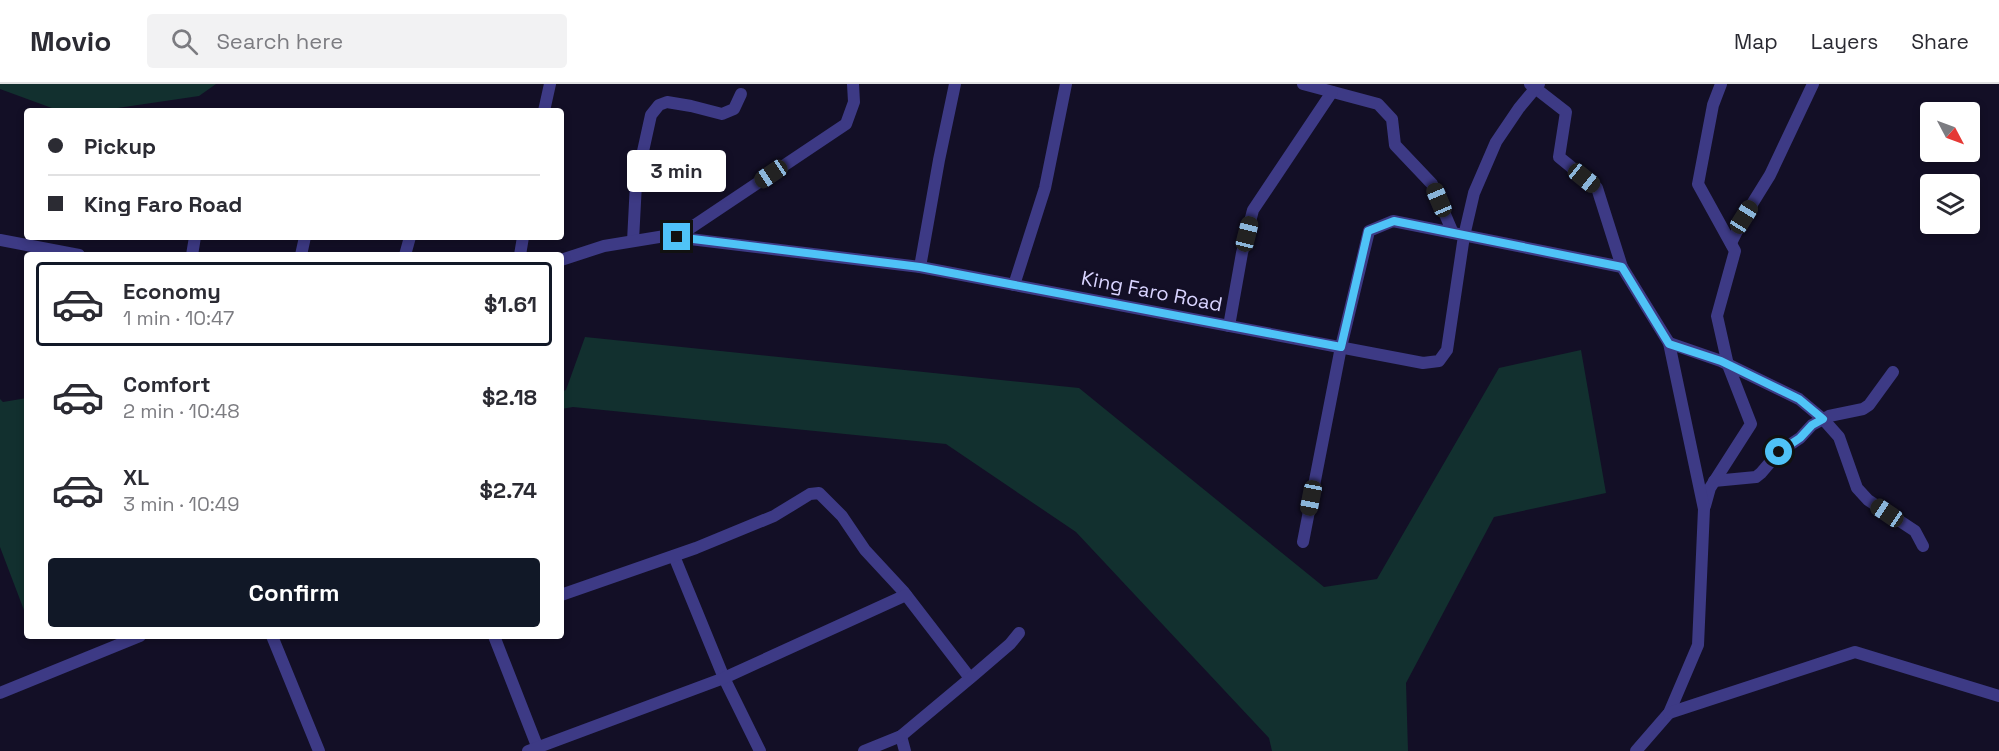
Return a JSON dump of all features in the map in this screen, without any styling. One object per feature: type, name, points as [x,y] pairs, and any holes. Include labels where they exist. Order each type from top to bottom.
[{"type":"street","points":[[545,108],[550,84]]},
{"type":"street","points":[[677,237],[846,124],[854,102],[853,84]]},
{"type":"street","points":[[920,267],[955,84]]},
{"type":"street","points":[[1014,285],[1045,188],[1066,84]]},
{"type":"street","points":[[1303,84],[1378,104],[1392,119],[1395,145],[1432,184],[1459,234]]},
{"type":"street","points":[[1635,751],[1668,713],[1698,645],[1704,509],[1710,488],[1751,424],[1728,365],[1717,316],[1735,251],[1698,184],[1713,105],[1721,84]]},
{"type":"street","points":[[1731,243],[1770,174],[1813,84]]},
{"type":"street","points":[[1534,85],[1566,112],[1559,157],[1597,188],[1622,267],[1669,344],[1704,509]]},
{"type":"street","name":"King Faro Road","points":[[564,259],[603,246],[665,236],[677,237],[920,267],[1423,363],[1439,362],[1447,350],[1459,234],[1496,142],[1534,85]]},
{"type":"street","points":[[1229,326],[1242,253],[1253,210],[1332,92]]},
{"type":"street","points":[[633,241],[636,183],[651,115],[659,105],[667,102],[722,114],[734,109],[741,94]]},
{"type":"street","points":[[1303,542],[1341,347],[1368,231],[1394,221],[1622,267]]},
{"type":"street","points":[[0,240],[63,252]]},
{"type":"street","points":[[1669,344],[1721,361],[1799,399],[1823,419],[1839,437],[1857,488],[1869,500],[1915,531],[1923,546]]},
{"type":"street","points":[[1714,481],[1756,477],[1779,452],[1800,438],[1812,425],[1829,416],[1863,410],[1893,372]]},
{"type":"street","points":[[564,594],[674,556],[774,516],[810,494],[819,493],[842,516],[865,550],[906,595],[970,678]]},
{"type":"street","points":[[674,556],[724,678],[760,751]]},
{"type":"street","points":[[495,639],[535,750],[724,678],[906,595]]},
{"type":"street","points":[[864,751],[901,736],[1010,644],[1019,633]]},
{"type":"street","points":[[0,693],[133,639]]},
{"type":"street","points":[[273,639],[319,751]]},
{"type":"street","points":[[1668,713],[1855,652],[1999,696]]},
{"type":"street","points":[[901,736],[905,751]]},
{"type":"green space","points":[[0,84],[216,84],[199,96],[117,108],[52,108],[0,89]]},
{"type":"green space","points":[[585,337],[1079,388],[1324,587],[1377,579],[1499,368],[1581,350],[1606,493],[1494,517],[1406,683],[1408,751],[1272,751],[1269,738],[1076,532],[946,444],[573,407],[564,408],[564,391]]},
{"type":"green space","points":[[24,398],[24,610],[0,547],[0,399],[3,402]]},
{"type":"route","points":[[677,237],[920,267],[1341,347],[1368,231],[1394,221],[1622,267],[1669,344],[1721,361],[1799,399],[1823,419],[1812,425],[1800,438],[1779,452]]}]
